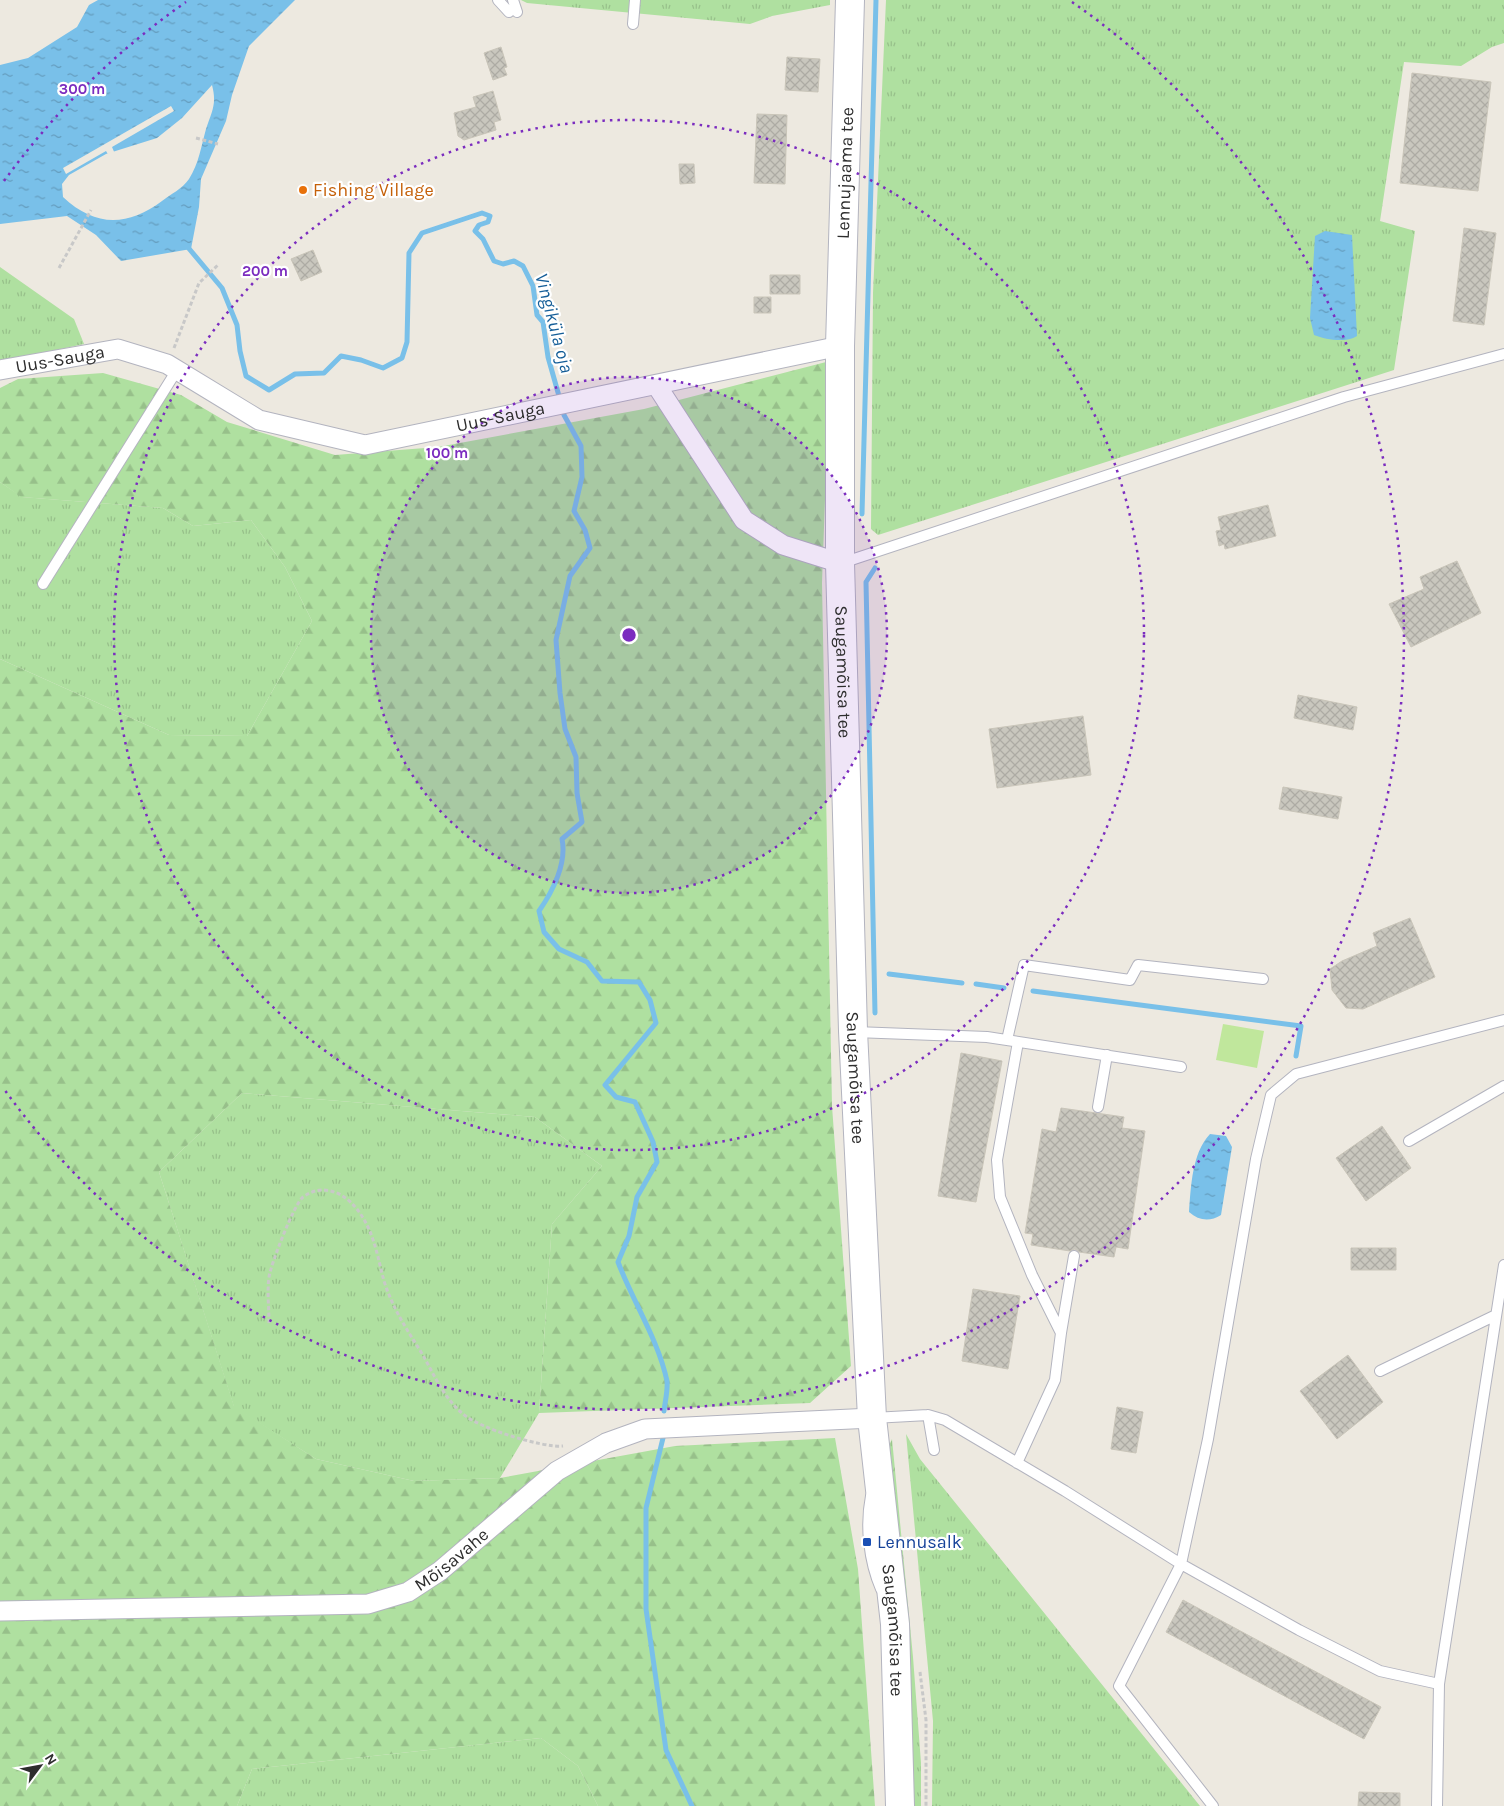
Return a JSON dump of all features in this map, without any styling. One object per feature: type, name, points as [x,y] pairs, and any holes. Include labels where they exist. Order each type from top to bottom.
[{"type":"street","name":"Lennujaama tee","points":[[840,346],[850,0]]},
{"type":"street","name":"Uus-Sauga","points":[[0,370],[118,349],[172,367],[259,420],[366,446],[840,346]]},
{"type":"street","name":"Saugamõisa tee","points":[[840,346],[840,563],[853,1032],[872,1418],[895,1624],[900,1806]]},
{"type":"street","points":[[657,386],[744,520],[783,545],[840,563]]},
{"type":"street","name":"Mõisavahe","points":[[0,1611],[368,1604],[408,1592],[432,1577],[557,1471],[606,1443],[646,1429],[872,1418]]},
{"type":"lane","points":[[498,0],[513,12],[513,0]]},
{"type":"lane","points":[[633,24],[635,0]]},
{"type":"lane","points":[[840,563],[1344,397],[1504,354]]},
{"type":"lane","points":[[43,584],[172,367]]},
{"type":"lane","points":[[1007,1040],[1024,965],[1130,980],[1138,965],[1264,979]]},
{"type":"lane","points":[[1213,1806],[1119,1686],[1182,1564],[1208,1439],[1256,1159],[1271,1095],[1296,1074],[1504,1020]]},
{"type":"lane","points":[[853,1032],[987,1037],[1181,1067]]},
{"type":"lane","points":[[1018,1042],[996,1160],[1000,1197],[1032,1275],[1061,1333]]},
{"type":"lane","points":[[1098,1107],[1107,1055]]},
{"type":"lane","points":[[1409,1141],[1504,1086]]},
{"type":"lane","points":[[862,1214],[875,1263],[878,1313],[870,1383]]},
{"type":"lane","points":[[1017,1463],[1055,1380],[1074,1256]]},
{"type":"lane","points":[[1437,1806],[1439,1684],[1504,1265]]},
{"type":"lane","points":[[1380,1371],[1496,1314]]},
{"type":"lane","points":[[872,1418],[928,1415],[945,1420],[1182,1564],[1299,1630],[1380,1671],[1439,1684]]},
{"type":"lane","points":[[928,1415],[934,1450]]},
{"type":"path","points":[[196,138],[218,144]]},
{"type":"path","points":[[59,268],[91,210]]},
{"type":"path","points":[[172,367],[199,283],[219,264]]},
{"type":"path","points":[[269,1323],[269,1276],[294,1210],[303,1198],[333,1190],[345,1196],[358,1210],[370,1229],[377,1248],[384,1281],[398,1318],[421,1353],[442,1391],[464,1415],[519,1439],[554,1447],[571,1446]]},
{"type":"path","points":[[919,1663],[926,1720],[926,1806]]},
{"type":"green space","points":[[521,0],[830,0],[830,5],[772,16],[750,24],[527,3]]},
{"type":"green space","points":[[886,0],[1504,0],[1504,43],[1492,47],[1461,66],[1404,62],[1380,221],[1415,231],[1394,370],[878,535],[871,529],[873,293]]},
{"type":"green space","points":[[0,267],[74,319],[84,344],[0,362]]},
{"type":"green space","points":[[830,361],[822,583],[832,1106],[851,1366],[810,1403],[539,1413],[552,1224],[602,1166],[535,1117],[242,1093],[159,1172],[234,1406],[316,1459],[414,1481],[500,1478],[675,1446],[835,1438],[858,1569],[875,1806],[598,1806],[578,1766],[541,1738],[252,1769],[237,1806],[0,1806],[0,659],[169,735],[247,736],[312,621],[285,567],[251,520],[193,526],[163,508],[21,497],[0,482],[0,388],[18,379],[103,373],[181,395],[227,422],[335,455],[438,447],[644,409]]},
{"type":"green space","points":[[0,482],[22,497],[163,508],[193,526],[251,520],[285,567],[312,621],[247,736],[169,735],[0,659]]},
{"type":"green space","points":[[1223,1024],[1264,1031],[1257,1068],[1216,1060]]},
{"type":"green space","points":[[242,1093],[535,1117],[602,1166],[552,1224],[539,1413],[500,1478],[414,1481],[316,1459],[234,1407],[159,1172]]},
{"type":"green space","points":[[906,1434],[920,1459],[1200,1806],[932,1806],[933,1721]]},
{"type":"green space","points":[[892,1439],[913,1657],[921,1763],[921,1806],[913,1806],[913,1761],[908,1671],[888,1448]]},
{"type":"green space","points":[[541,1738],[578,1766],[598,1806],[237,1806],[252,1769]]},
{"type":"water","points":[[98,0],[295,0],[249,46],[232,95],[226,121],[201,179],[199,207],[191,249],[121,261],[96,235],[67,216],[0,224],[0,65],[28,58],[77,27],[89,5]],"holes":[[[212,85],[213,107],[197,161],[189,179],[183,186],[149,210],[124,219],[111,220],[87,214],[63,197],[62,184],[69,175],[106,154],[157,138],[182,118]]]},
{"type":"water","points":[[1325,231],[1352,235],[1357,336],[1347,340],[1330,339],[1314,335],[1310,318],[1315,236]]},
{"type":"water","points":[[1210,1134],[1226,1136],[1232,1147],[1221,1215],[1205,1220],[1189,1212],[1196,1160],[1199,1151]]},
{"type":"pier","points":[[171,106],[174,111],[112,147],[115,154],[109,156],[106,151],[66,174],[63,168]]},
{"type":"building","points":[[501,47],[507,67],[504,68],[507,75],[493,80],[484,53]]},
{"type":"building","points":[[787,57],[820,59],[818,92],[785,90]]},
{"type":"building","points":[[1412,73],[1491,82],[1478,191],[1400,183]]},
{"type":"building","points":[[493,91],[501,120],[494,122],[496,130],[464,140],[458,136],[454,113],[476,107],[473,97]]},
{"type":"building","points":[[757,114],[787,115],[785,184],[754,183]]},
{"type":"building","points":[[679,164],[694,164],[695,183],[680,184]]},
{"type":"building","points":[[1464,228],[1496,233],[1484,325],[1453,321]]},
{"type":"building","points":[[313,250],[322,272],[301,281],[291,259]]},
{"type":"building","points":[[770,275],[800,275],[800,294],[770,294]]},
{"type":"building","points":[[754,297],[771,297],[771,313],[754,313]]},
{"type":"building","points":[[1268,505],[1276,536],[1225,549],[1224,544],[1219,546],[1216,531],[1221,530],[1218,517]]},
{"type":"building","points":[[1457,561],[1481,613],[1411,647],[1389,604],[1424,589],[1420,577]]},
{"type":"building","points":[[1298,695],[1357,707],[1353,730],[1294,718]]},
{"type":"building","points":[[1083,716],[1091,775],[997,788],[989,729]]},
{"type":"building","points":[[1283,787],[1342,797],[1338,819],[1279,809]]},
{"type":"building","points":[[1410,918],[1435,977],[1363,1009],[1346,1008],[1332,990],[1330,969],[1342,961],[1377,946],[1373,933]]},
{"type":"building","points":[[961,1053],[1002,1061],[976,1202],[938,1196]]},
{"type":"building","points":[[1061,1108],[1124,1117],[1122,1128],[1145,1131],[1128,1249],[1116,1247],[1114,1257],[1079,1252],[1075,1249],[1070,1251],[1031,1245],[1033,1234],[1025,1233],[1042,1129],[1056,1132]]},
{"type":"building","points":[[1382,1126],[1411,1168],[1366,1201],[1336,1158]]},
{"type":"building","points":[[1351,1248],[1396,1248],[1396,1270],[1351,1270]]},
{"type":"building","points":[[973,1289],[1020,1296],[1008,1369],[962,1361]]},
{"type":"building","points":[[1348,1355],[1383,1402],[1337,1439],[1300,1391]]},
{"type":"building","points":[[1117,1407],[1143,1412],[1136,1453],[1111,1449]]},
{"type":"building","points":[[1183,1600],[1381,1707],[1364,1739],[1166,1632]]},
{"type":"building","points":[[1359,1792],[1400,1793],[1400,1806],[1358,1806]]},
{"type":"waterway","points":[[862,514],[876,0]]},
{"type":"waterway","name":"Vingiküla oja","points":[[186,245],[222,288],[237,325],[240,351],[246,376],[269,390],[295,374],[324,373],[341,356],[361,360],[383,368],[402,358],[407,342],[409,253],[422,233],[482,213],[490,216],[488,222],[479,225],[475,231],[483,239],[494,261],[503,264],[514,261],[523,266],[533,286],[537,315],[543,322],[548,357],[559,396]]},
{"type":"waterway","points":[[564,415],[581,446],[582,477],[574,511],[585,530],[590,548],[570,576],[556,640],[565,729],[576,757],[577,793],[582,822],[562,839],[561,867],[549,895],[539,911],[544,932],[559,949],[587,962],[602,981],[639,982],[650,1000],[656,1023],[605,1085],[616,1097],[635,1102],[653,1142],[657,1162],[637,1197],[629,1236],[618,1262],[663,1365],[667,1381],[664,1411]]},
{"type":"waterway","points":[[875,568],[866,582],[875,1013]]},
{"type":"waterway","points":[[889,974],[962,983]]},
{"type":"waterway","points":[[976,984],[1004,988]]},
{"type":"waterway","points":[[1033,991],[1301,1026],[1296,1056]]},
{"type":"waterway","points":[[663,1438],[646,1508],[646,1609],[666,1750],[692,1806]]},
{"type":"place","name":"Fishing Village","points":[[303,190]]},
{"type":"place","name":"Lennusalk","points":[[867,1542]]}]
